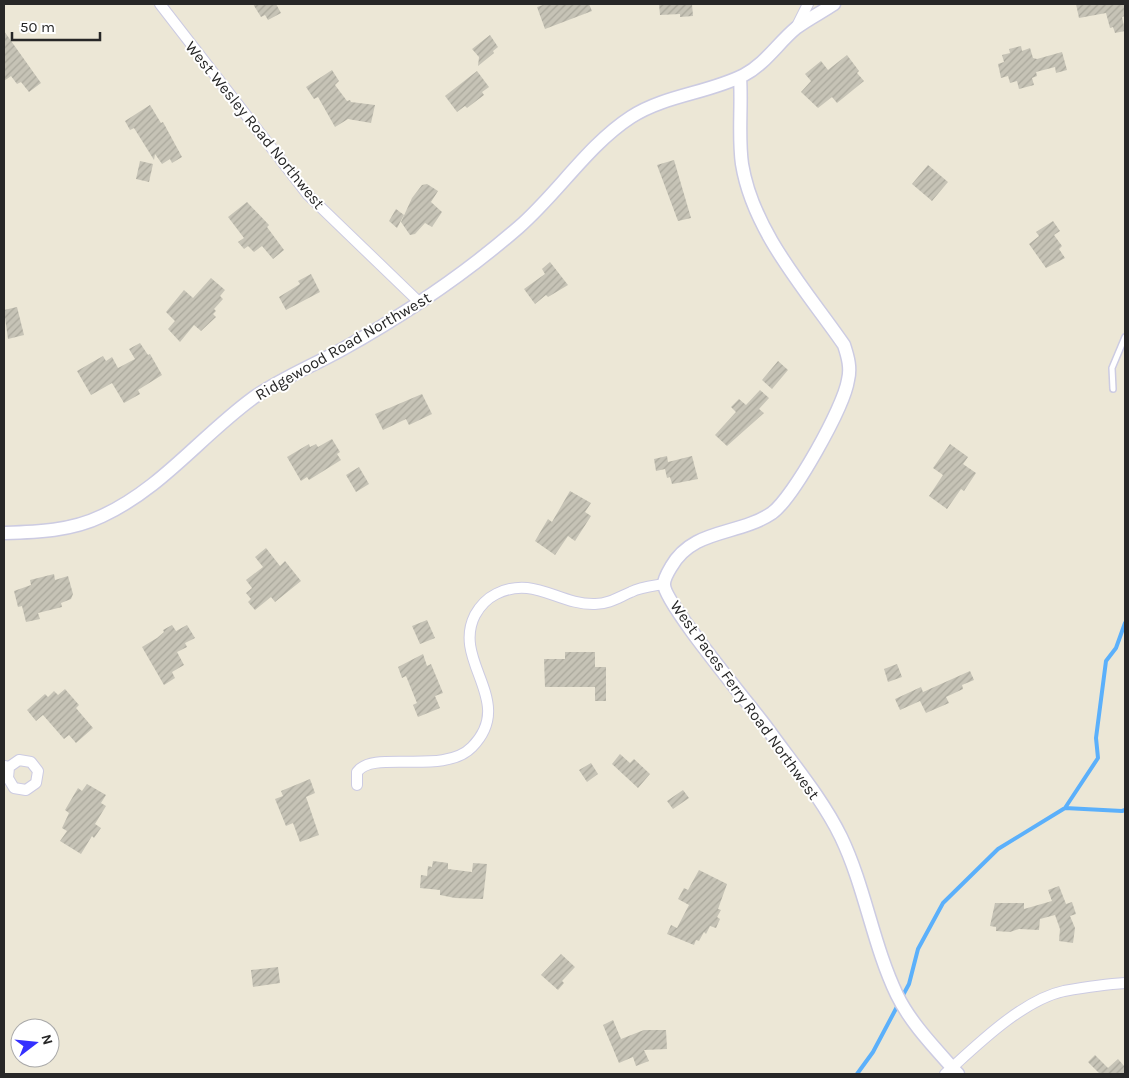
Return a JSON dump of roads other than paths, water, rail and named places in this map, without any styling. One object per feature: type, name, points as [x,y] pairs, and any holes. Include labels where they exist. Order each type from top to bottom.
[{"type":"street","name":"West Wesley Road Northwest","points":[[160,4],[308,195],[420,303]]},
{"type":"street","points":[[795,29],[808,4]]},
{"type":"street","name":"Ridgewood Road Northwest","points":[[4,533],[41,532],[71,527],[99,518],[124,506],[146,491],[225,420],[254,397],[420,303],[520,226],[599,144],[629,118],[668,100],[740,77],[762,62],[795,29],[834,4]]},
{"type":"street","name":"West Paces Ferry Road Northwest","points":[[740,77],[740,139],[742,165],[748,187],[762,222],[778,250],[844,345],[849,362],[848,380],[837,413],[782,504],[761,519],[706,536],[692,544],[675,561],[664,584],[666,594],[750,705],[830,817],[849,856],[897,996],[910,1017],[952,1072]]},
{"type":"street","points":[[356,785],[357,772],[367,763],[442,762],[462,754],[472,747],[484,728],[488,699],[471,656],[469,638],[475,615],[491,597],[507,588],[527,586],[577,602],[596,604],[615,600],[639,589],[664,584]]},
{"type":"street","points":[[952,1072],[1022,1010],[1043,999],[1064,991],[1125,983]]},
{"type":"lane","points":[[1114,389],[1112,368],[1125,337]]},
{"type":"waterway","points":[[902,997],[909,984],[918,949],[943,903],[998,849],[1065,808],[1098,758],[1096,738],[1106,661],[1116,648],[1125,623]]},
{"type":"waterway","points":[[1065,808],[1125,810]]},
{"type":"waterway","points":[[857,1074],[873,1052],[899,1003]]}]
